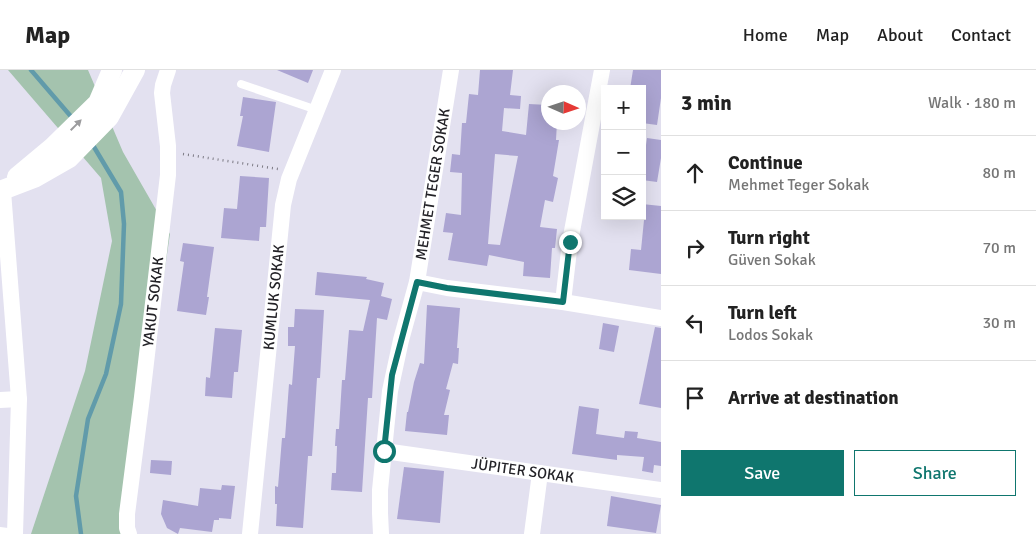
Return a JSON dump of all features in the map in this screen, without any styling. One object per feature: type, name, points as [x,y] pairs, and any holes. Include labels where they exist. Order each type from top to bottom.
[{"type":"street","points":[[103,110],[112,70]]},
{"type":"street","points":[[10,533],[19,399],[2,191],[34,178],[103,110],[135,70]]},
{"type":"street","name":"YAKUT SOKAK","points":[[129,534],[127,514],[167,187],[168,152],[162,93],[168,70]]},
{"type":"street","name":"KUMLUK SOKAK","points":[[250,534],[283,205],[292,171],[333,70]]},
{"type":"street","name":"MEHMET TEGER SOKAK","points":[[381,534],[380,502],[392,375],[417,282],[451,70]]},
{"type":"street","points":[[563,302],[570,242],[602,70]]},
{"type":"street","points":[[417,282],[447,288],[563,302],[661,318]]},
{"type":"street","points":[[0,400],[19,399]]},
{"type":"street","name":"JÜPITER SOKAK","points":[[384,451],[661,490]]},
{"type":"street","points":[[532,534],[540,473]]},
{"type":"lane","points":[[241,84],[317,110]]},
{"type":"path","points":[[168,152],[292,171]]},
{"type":"green space","points":[[8,70],[88,70],[123,152],[170,234],[122,534],[31,534],[85,371],[112,241],[101,178]]},
{"type":"building","points":[[277,70],[313,70],[308,83]]},
{"type":"building","points":[[480,70],[513,70],[510,95],[521,96],[520,109],[504,108],[502,131],[526,135],[529,104],[541,105],[541,130],[557,130],[556,140],[559,140],[553,176],[558,178],[553,202],[545,200],[540,227],[557,229],[555,248],[552,248],[550,278],[523,276],[524,262],[489,255],[487,266],[448,260],[453,233],[443,232],[446,213],[461,215],[462,173],[450,172],[452,154],[460,155],[462,123],[466,123],[469,94],[478,95]],"holes":[[[495,154],[518,156],[500,245],[488,244]]]},
{"type":"building","points":[[633,70],[661,70],[661,98],[657,125],[646,124],[646,85],[631,85]]},
{"type":"building","points":[[243,97],[276,102],[269,152],[237,146],[243,116],[240,116]]},
{"type":"building","points":[[647,138],[661,140],[661,158],[657,182],[646,181]]},
{"type":"building","points":[[240,176],[269,178],[266,227],[260,227],[259,241],[221,238],[224,208],[237,209]]},
{"type":"building","points":[[646,204],[661,206],[661,274],[629,270],[631,249],[641,250],[644,220],[646,220]]},
{"type":"building","points":[[183,243],[214,247],[206,315],[177,311],[184,262],[180,261]]},
{"type":"building","points":[[317,272],[367,277],[366,279],[384,283],[381,296],[392,299],[387,320],[377,318],[372,398],[368,398],[362,492],[331,490],[332,473],[336,473],[336,429],[339,429],[342,380],[345,380],[349,330],[363,331],[370,300],[315,295]]},
{"type":"building","points":[[427,305],[460,308],[457,348],[459,348],[458,364],[453,363],[446,389],[450,390],[444,415],[449,415],[447,435],[405,431],[414,382],[420,363],[424,364]]},
{"type":"building","points":[[295,309],[324,310],[320,378],[317,378],[312,456],[308,456],[303,528],[276,526],[277,504],[275,504],[275,486],[278,487],[282,438],[285,438],[289,384],[292,385],[295,346],[288,346],[288,327],[294,327]]},
{"type":"building","points":[[603,323],[619,326],[614,352],[599,349]]},
{"type":"building","points":[[655,327],[661,328],[661,408],[639,404]]},
{"type":"building","points":[[215,328],[242,330],[238,372],[234,372],[232,398],[205,396],[206,377],[210,378]]},
{"type":"building","points":[[579,406],[599,409],[596,434],[624,438],[625,431],[638,432],[637,438],[661,442],[661,466],[654,465],[653,473],[642,471],[644,457],[617,455],[617,460],[572,454]]},
{"type":"building","points":[[151,460],[172,461],[171,475],[150,473]]},
{"type":"building","points":[[404,467],[444,471],[440,523],[397,519]]},
{"type":"building","points":[[222,485],[235,486],[231,519],[219,518],[219,520],[214,520],[212,532],[180,528],[178,534],[167,528],[161,514],[163,500],[198,506],[200,488],[221,490]]},
{"type":"building","points":[[611,496],[661,505],[656,533],[607,526]]},
{"type":"waterway","points":[[31,70],[74,120]]},
{"type":"waterway","points":[[81,534],[76,496],[88,419],[106,374],[121,304],[124,224],[121,192],[91,142]]},
{"type":"route","points":[[384,451],[387,407],[392,375],[417,282],[447,288],[563,302],[570,242]]}]
